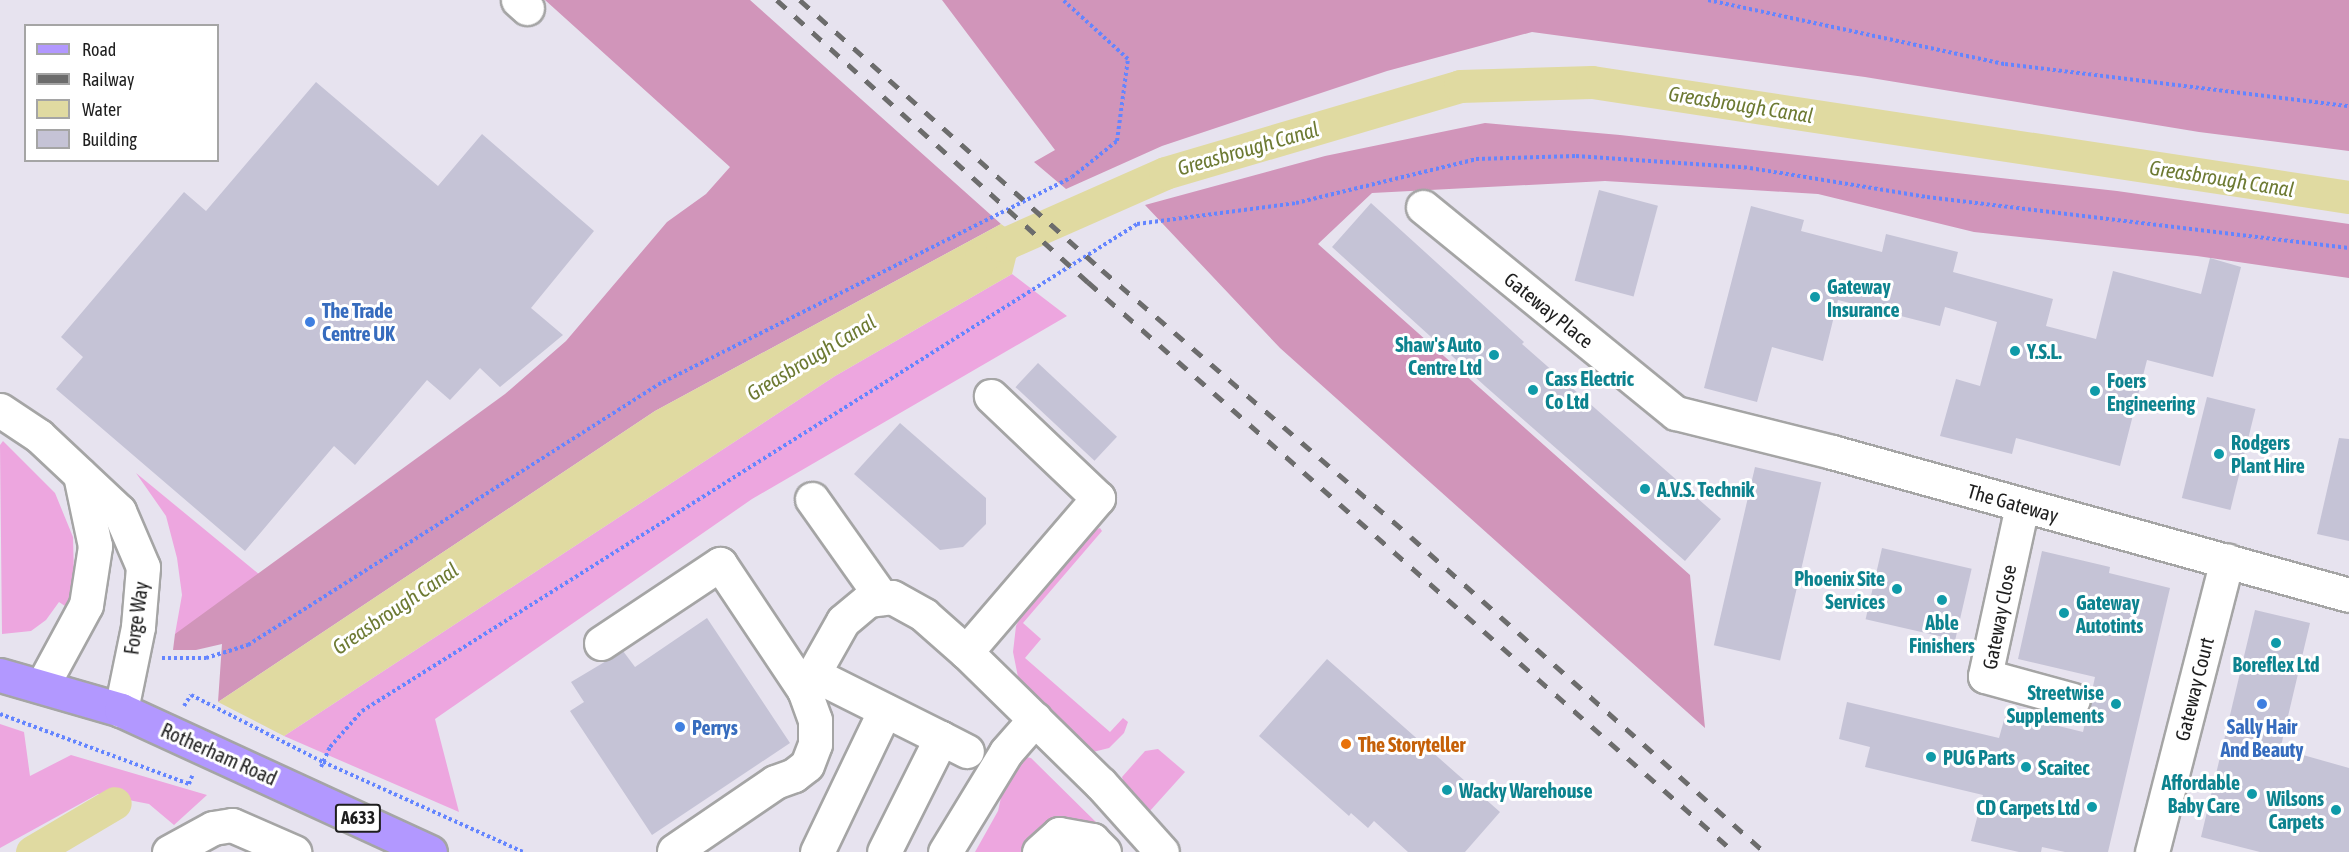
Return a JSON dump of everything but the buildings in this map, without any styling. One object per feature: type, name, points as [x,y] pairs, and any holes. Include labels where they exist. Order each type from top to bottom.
[{"type":"main road","name":"Rotherham Road","points":[[0,675],[131,715],[430,852]]},
{"type":"street","name":"Gateway Place","points":[[1423,207],[1676,413]]},
{"type":"street","points":[[966,652],[1098,498],[991,396]]},
{"type":"street","name":"Forge Way","points":[[0,410],[39,436],[119,511],[143,567],[138,627],[132,657],[131,715]]},
{"type":"street","name":"The Gateway","points":[[1676,413],[1833,452],[2349,595]]},
{"type":"street","points":[[42,686],[86,605],[95,546],[80,475]]},
{"type":"street","points":[[812,499],[882,598]]},
{"type":"street","name":"Gateway Close","points":[[2022,506],[1984,676],[2073,700]]},
{"type":"street","name":"Gateway Court","points":[[2152,852],[2227,560]]},
{"type":"street","points":[[601,643],[720,564],[808,682],[815,720],[815,744],[807,765],[794,775],[774,782],[674,851]]},
{"type":"street","points":[[808,682],[843,621],[868,600],[892,597],[924,615],[966,652],[1101,784],[1161,852]]},
{"type":"street","points":[[808,682],[885,710],[954,745],[884,852]]},
{"type":"street","points":[[817,852],[885,710]]},
{"type":"street","points":[[945,852],[1006,752],[1035,719]]},
{"type":"street","points":[[970,852],[985,818],[1006,752]]},
{"type":"street","points":[[956,852],[976,798]]},
{"type":"street","points":[[169,852],[198,843],[213,828],[232,825],[294,852]]},
{"type":"street","points":[[1039,852],[1059,834],[1092,840],[1104,852]]},
{"type":"path","points":[[132,657],[206,658],[248,645],[663,382],[1072,177],[1117,141],[1128,59],[1063,0]]},
{"type":"path","points":[[1708,0],[2006,64],[2349,106]]},
{"type":"path","points":[[297,790],[323,762],[330,747],[362,711],[1137,224],[1296,202],[1476,159],[1576,156],[1750,168],[1927,197],[2349,248]]},
{"type":"path","points":[[0,714],[122,759]]},
{"type":"path","points":[[291,745],[323,762],[523,852]]},
{"type":"shaded area","points":[[545,0],[750,0],[1001,224],[655,411],[218,702],[222,644],[196,650],[173,650],[175,634],[505,394],[566,341],[667,222],[706,194],[730,167]]},
{"type":"shaded area","points":[[942,0],[2349,0],[2349,151],[2199,132],[1865,77],[1532,32],[1387,71],[1162,146],[1066,189],[1034,162],[1055,150]]},
{"type":"shaded area","points":[[1485,123],[1620,135],[2117,191],[2349,224],[2349,278],[2197,256],[1974,232],[1818,194],[1605,181],[1372,193],[1318,244],[1690,575],[1705,728],[1280,348],[1145,205],[1325,156]]},
{"type":"shaded area","points":[[1012,274],[1067,316],[752,499],[435,719],[459,812],[284,736],[835,376]]},
{"type":"shaded area","points":[[3,441],[55,493],[73,537],[74,577],[68,608],[59,602],[46,620],[31,631],[2,634],[0,445]]},
{"type":"shaded area","points":[[136,473],[260,575],[192,631],[175,634],[182,595],[177,558],[166,516]]},
{"type":"shaded area","points":[[1100,528],[1102,531],[1023,623],[1041,639],[1025,658],[1110,732],[1123,718],[1128,722],[1124,733],[1109,748],[1089,753],[1019,682],[1013,652],[1016,626],[1024,609],[1092,531]]},
{"type":"shaded area","points":[[0,724],[24,732],[30,776],[71,755],[207,795],[174,825],[149,804],[98,794],[0,848]]},
{"type":"shaded area","points":[[1158,749],[1185,772],[1149,812],[1127,793],[1122,777],[1145,751]]},
{"type":"shaded area","points":[[1026,757],[1031,758],[1105,831],[1029,852],[975,852],[998,811],[1007,771]]},
{"type":"water","points":[[1001,224],[1029,244],[1016,258],[1012,274],[835,376],[284,736],[218,702],[655,411]]},
{"type":"waterway","name":"Greasbrough Canal","points":[[981,257],[1002,245],[1165,173],[1460,86],[1592,82],[2349,197]]},
{"type":"waterway","name":"Greasbrough Canal","points":[[32,852],[115,803]]},
{"type":"railway","points":[[777,0],[1088,282],[1734,852]]},
{"type":"railway","points":[[800,0],[1102,270],[1411,537],[1765,852]]},
{"type":"place","name":"Gateway Insurance","points":[[1815,297]]},
{"type":"place","name":"The Trade Centre UK","points":[[310,322]]},
{"type":"place","name":"Y.S.L.","points":[[2015,351]]},
{"type":"place","name":"Shaw's Auto Centre Ltd","points":[[1494,355]]},
{"type":"place","name":"Cass Electric Co Ltd","points":[[1533,390]]},
{"type":"place","name":"Foers Engineering","points":[[2095,391]]},
{"type":"place","name":"Rodgers Plant Hire","points":[[2219,454]]},
{"type":"place","name":"A.V.S. Technik","points":[[1645,489]]},
{"type":"place","name":"Phoenix Site Services","points":[[1897,589]]},
{"type":"place","name":"Able Finishers","points":[[1942,600]]},
{"type":"place","name":"Gateway Autotints","points":[[2064,613]]},
{"type":"place","name":"Boreflex Ltd","points":[[2276,643]]},
{"type":"place","name":"Streetwise Supplements","points":[[2116,704]]},
{"type":"place","name":"Sally Hair And Beauty","points":[[2262,704]]},
{"type":"place","name":"Perrys","points":[[680,727]]},
{"type":"place","name":"The Storyteller","points":[[1346,744]]},
{"type":"place","name":"PUG Parts","points":[[1931,757]]},
{"type":"place","name":"Scaitec","points":[[2026,767]]},
{"type":"place","name":"Wacky Warehouse","points":[[1447,790]]},
{"type":"place","name":"Affordable Baby Care","points":[[2252,794]]},
{"type":"place","name":"CD Carpets Ltd","points":[[2092,807]]},
{"type":"place","name":"Wilsons Carpets","points":[[2336,810]]}]
